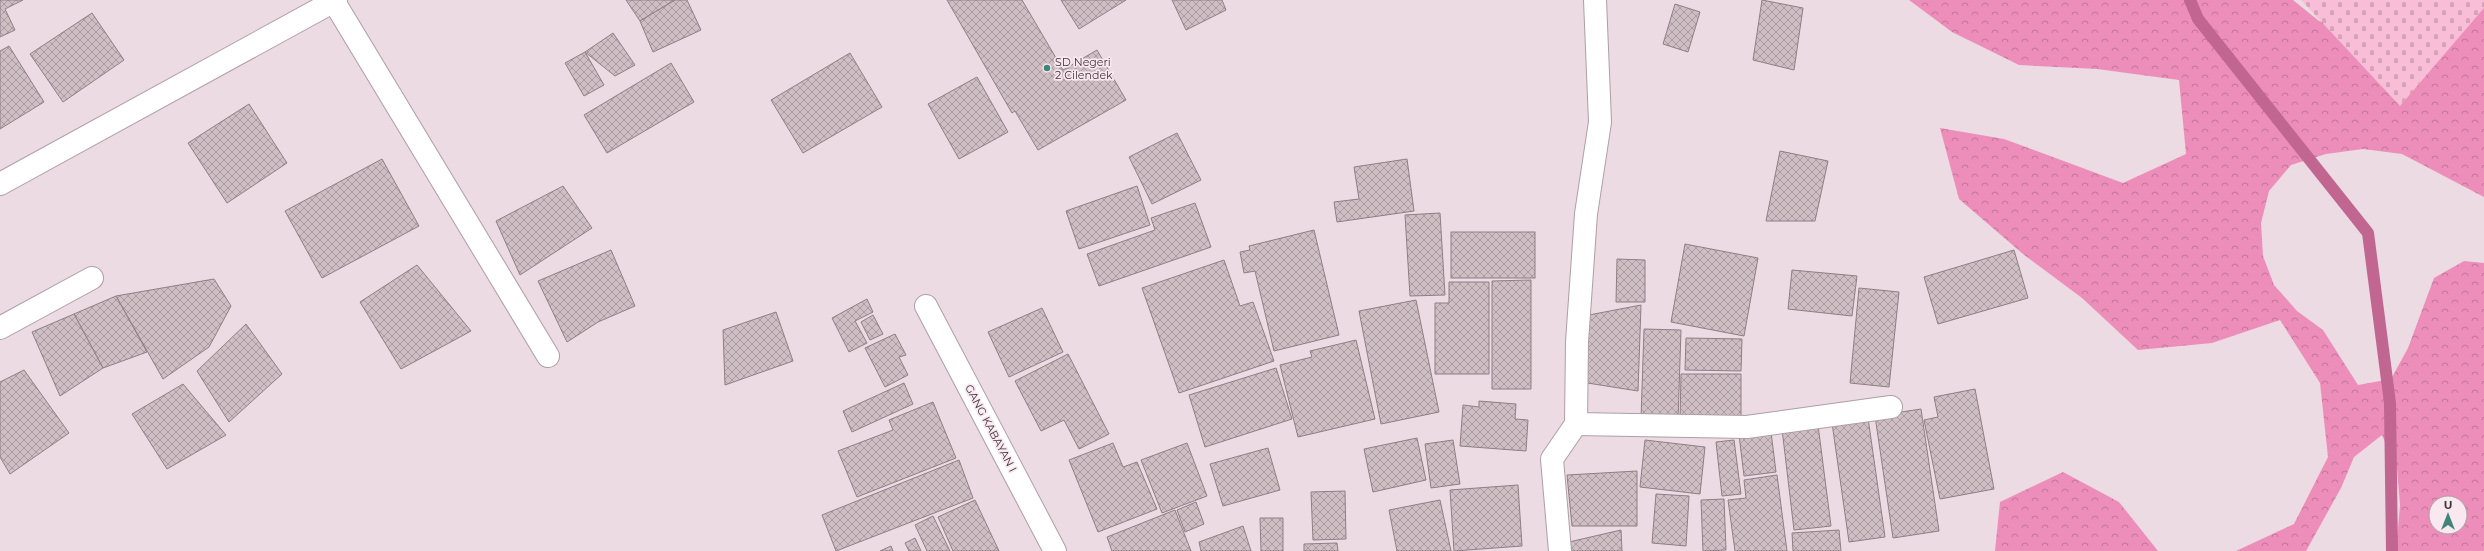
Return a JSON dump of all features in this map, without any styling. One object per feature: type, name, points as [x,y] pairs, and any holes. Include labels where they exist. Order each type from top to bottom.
[{"type":"street","points":[[0,184],[334,0],[548,356]]},
{"type":"street","points":[[1560,551],[1552,458],[1576,424],[1577,342],[1586,214],[1600,122],[1595,0]]},
{"type":"street","points":[[0,328],[92,278]]},
{"type":"street","name":"GANG KABAYAN I","points":[[926,306],[1055,551]]},
{"type":"street","points":[[1576,424],[1747,427],[1891,407]]},
{"type":"green space","points":[[1909,0],[2293,0],[2319,21],[2354,28],[2484,0],[2484,197],[2402,154],[2363,149],[2326,154],[2291,165],[2269,191],[2261,223],[2263,256],[2274,285],[2297,311],[2323,330],[2358,385],[2391,379],[2408,348],[2434,278],[2464,261],[2484,263],[2484,551],[2396,551],[2400,505],[2397,469],[2382,435],[2354,457],[2341,488],[2306,551],[2236,551],[2294,524],[2328,457],[2320,383],[2280,320],[2212,343],[2138,350],[2082,298],[2023,254],[1959,199],[1940,128],[2004,139],[2123,183],[2186,154],[2179,80],[2097,69],[2019,65],[1952,32]]},
{"type":"green space","points":[[2301,0],[2484,0],[2484,8],[2400,106]]},
{"type":"green space","points":[[2063,472],[2119,502],[2158,551],[1995,551],[2000,502]]},
{"type":"building","points":[[0,0],[23,0],[5,9],[15,30],[0,37]]},
{"type":"building","points":[[626,0],[675,0],[640,21]]},
{"type":"building","points":[[675,0],[687,0],[701,30],[653,52],[640,21]]},
{"type":"building","name":"SD Negeri 2 Cilendek","points":[[947,0],[1022,0],[1063,70],[1097,50],[1126,100],[1038,150],[1015,111],[1012,113]]},
{"type":"building","points":[[1061,0],[1126,0],[1079,29]]},
{"type":"building","points":[[1172,0],[1222,0],[1226,10],[1186,30]]},
{"type":"building","points":[[1762,0],[1803,8],[1794,70],[1753,60]]},
{"type":"building","points":[[1675,4],[1700,12],[1688,52],[1663,44]]},
{"type":"building","points":[[92,13],[124,60],[63,102],[30,54]]},
{"type":"building","points":[[613,33],[635,65],[615,76],[585,52]]},
{"type":"building","points":[[9,46],[44,102],[0,129],[0,51]]},
{"type":"building","points":[[585,52],[604,85],[584,96],[565,63]]},
{"type":"building","points":[[850,53],[882,107],[803,153],[771,100]]},
{"type":"building","points":[[671,63],[694,102],[607,153],[584,115]]},
{"type":"building","points":[[977,77],[1008,132],[959,159],[928,104]]},
{"type":"building","points":[[249,104],[287,163],[227,203],[188,143]]},
{"type":"building","points":[[1177,133],[1201,180],[1152,204],[1129,157]]},
{"type":"building","points":[[1780,151],[1828,161],[1815,221],[1766,221]]},
{"type":"building","points":[[382,159],[419,226],[322,278],[285,211]]},
{"type":"building","points":[[1407,159],[1414,211],[1337,222],[1334,202],[1359,199],[1354,167]]},
{"type":"building","points":[[563,186],[592,228],[520,275],[496,221]]},
{"type":"building","points":[[1137,186],[1150,225],[1079,249],[1066,211]]},
{"type":"building","points":[[1195,203],[1211,247],[1099,286],[1087,254],[1155,230],[1151,218]]},
{"type":"building","points":[[1440,213],[1445,295],[1410,296],[1405,215]]},
{"type":"building","points":[[1314,230],[1339,335],[1274,351],[1255,271],[1244,273],[1240,252],[1250,250],[1249,246]]},
{"type":"building","points":[[1451,232],[1535,232],[1535,278],[1451,278]]},
{"type":"building","points":[[1685,244],[1758,258],[1744,336],[1671,322]]},
{"type":"building","points":[[611,250],[635,306],[598,322],[567,342],[538,281]]},
{"type":"building","points":[[2014,250],[2028,298],[1938,324],[1924,277]]},
{"type":"building","points":[[1617,259],[1645,260],[1645,302],[1616,302]]},
{"type":"building","points":[[1224,260],[1240,306],[1253,302],[1274,361],[1179,393],[1142,288]]},
{"type":"building","points":[[417,265],[471,331],[401,369],[360,302]]},
{"type":"building","points":[[1792,270],[1857,276],[1852,316],[1788,309]]},
{"type":"building","points":[[214,279],[231,306],[209,347],[163,379],[116,296]]},
{"type":"building","points":[[1531,280],[1531,389],[1492,389],[1492,281]]},
{"type":"building","points":[[1449,282],[1489,282],[1489,374],[1435,374],[1435,303],[1449,303]]},
{"type":"building","points":[[1859,288],[1899,292],[1889,387],[1850,383]]},
{"type":"building","points":[[116,296],[147,352],[103,368],[74,314]]},
{"type":"building","points":[[867,299],[873,312],[855,321],[867,343],[849,352],[832,318]]},
{"type":"building","points":[[1416,300],[1439,412],[1381,424],[1359,311]]},
{"type":"building","points":[[1641,305],[1638,391],[1581,382],[1589,315]]},
{"type":"building","points":[[1042,308],[1063,352],[1009,377],[988,332]]},
{"type":"building","points":[[776,312],[793,361],[725,385],[723,330]]},
{"type":"building","points":[[74,314],[103,368],[60,396],[32,332]]},
{"type":"building","points":[[873,315],[883,334],[870,340],[861,322]]},
{"type":"building","points":[[246,324],[282,374],[229,422],[197,371]]},
{"type":"building","points":[[1644,329],[1681,330],[1678,421],[1641,419]]},
{"type":"building","points":[[895,334],[906,355],[899,357],[908,375],[885,387],[865,348]]},
{"type":"building","points":[[1686,338],[1742,339],[1741,371],[1685,370]]},
{"type":"building","points":[[1356,340],[1375,419],[1298,437],[1280,365],[1312,357],[1310,351]]},
{"type":"building","points":[[1068,354],[1109,434],[1079,449],[1064,420],[1041,431],[1015,381]]},
{"type":"building","points":[[1276,368],[1292,419],[1205,447],[1189,395]]},
{"type":"building","points":[[24,370],[69,433],[10,474],[0,457],[0,382]]},
{"type":"building","points":[[1681,374],[1741,374],[1741,422],[1680,421]]},
{"type":"building","points":[[904,383],[913,404],[852,432],[843,411]]},
{"type":"building","points":[[183,384],[226,435],[167,469],[132,414]]},
{"type":"building","points":[[1975,389],[1994,489],[1940,499],[1924,420],[1938,417],[1934,397]]},
{"type":"building","points":[[1479,401],[1516,404],[1515,419],[1528,420],[1526,451],[1460,446],[1463,405],[1479,407]]},
{"type":"building","points":[[933,402],[956,458],[857,497],[838,451],[893,430],[889,420]]},
{"type":"building","points":[[1921,409],[1939,531],[1893,538],[1875,416]]},
{"type":"building","points":[[1868,418],[1885,537],[1849,542],[1832,423]]},
{"type":"building","points":[[1818,425],[1831,526],[1794,530],[1782,429]]},
{"type":"building","points":[[1771,432],[1776,472],[1744,476],[1739,435]]},
{"type":"building","points":[[1417,438],[1426,480],[1373,492],[1364,449]]},
{"type":"building","points":[[1453,440],[1460,484],[1431,488],[1425,444]]},
{"type":"building","points":[[1645,440],[1705,447],[1700,494],[1640,487]]},
{"type":"building","points":[[1734,440],[1741,494],[1722,496],[1716,442]]},
{"type":"building","points":[[1113,443],[1123,467],[1137,462],[1157,509],[1098,532],[1069,460]]},
{"type":"building","points":[[1187,443],[1207,496],[1162,513],[1141,460]]},
{"type":"building","points":[[1268,448],[1280,490],[1223,506],[1210,464]]},
{"type":"building","points":[[959,460],[973,498],[836,551],[822,515]]},
{"type":"building","points":[[1637,471],[1637,526],[1572,526],[1567,475]]},
{"type":"building","points":[[1777,475],[1787,551],[1735,551],[1728,500],[1746,498],[1744,480]]},
{"type":"building","points":[[1518,485],[1522,546],[1454,551],[1450,490]]},
{"type":"building","points":[[1345,491],[1346,539],[1313,540],[1311,492]]},
{"type":"building","points":[[1656,494],[1689,496],[1686,546],[1652,543]]},
{"type":"building","points":[[1724,499],[1726,550],[1703,551],[1701,500]]},
{"type":"building","points":[[975,500],[999,551],[953,551],[938,517]]},
{"type":"building","points":[[1440,500],[1451,551],[1397,551],[1389,510]]},
{"type":"building","points":[[1196,502],[1204,524],[1185,532],[1177,510]]},
{"type":"building","points":[[1175,510],[1191,551],[1112,551],[1107,537]]},
{"type":"building","points":[[933,516],[950,551],[927,551],[915,525]]},
{"type":"building","points":[[1260,518],[1283,518],[1283,551],[1261,551]]},
{"type":"building","points":[[1243,526],[1251,551],[1201,551],[1199,542]]},
{"type":"building","points":[[1621,530],[1622,551],[1571,551],[1569,542]]},
{"type":"building","points":[[1839,530],[1841,551],[1793,551],[1792,533]]},
{"type":"building","points":[[915,538],[921,551],[909,551],[905,543]]},
{"type":"building","points":[[1337,543],[1338,551],[1304,551],[1304,544]]},
{"type":"building","points":[[891,546],[893,551],[880,551]]},
{"type":"waterway","points":[[2190,0],[2198,19],[2368,233],[2390,403],[2392,551]]},
{"type":"place","name":"SD Negeri 2 Cilendek","points":[[1047,68]]}]
